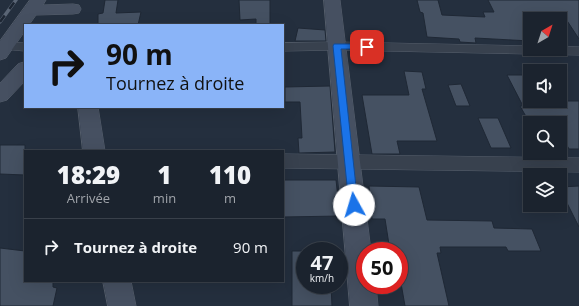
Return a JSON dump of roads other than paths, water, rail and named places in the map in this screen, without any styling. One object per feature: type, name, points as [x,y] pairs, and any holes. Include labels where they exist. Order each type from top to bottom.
[{"type":"main road","points":[[332,0],[364,306]]},
{"type":"main road","points":[[3,50],[35,5],[73,11]]},
{"type":"main road","points":[[1,93],[24,70]]},
{"type":"main road","points":[[88,108],[94,150]]},
{"type":"main road","points":[[118,282],[122,306]]},
{"type":"street","points":[[284,47],[337,46],[579,50]]},
{"type":"street","points":[[3,50],[24,47]]},
{"type":"street","points":[[284,161],[579,165]]},
{"type":"railway","points":[[0,22],[16,0]]}]
